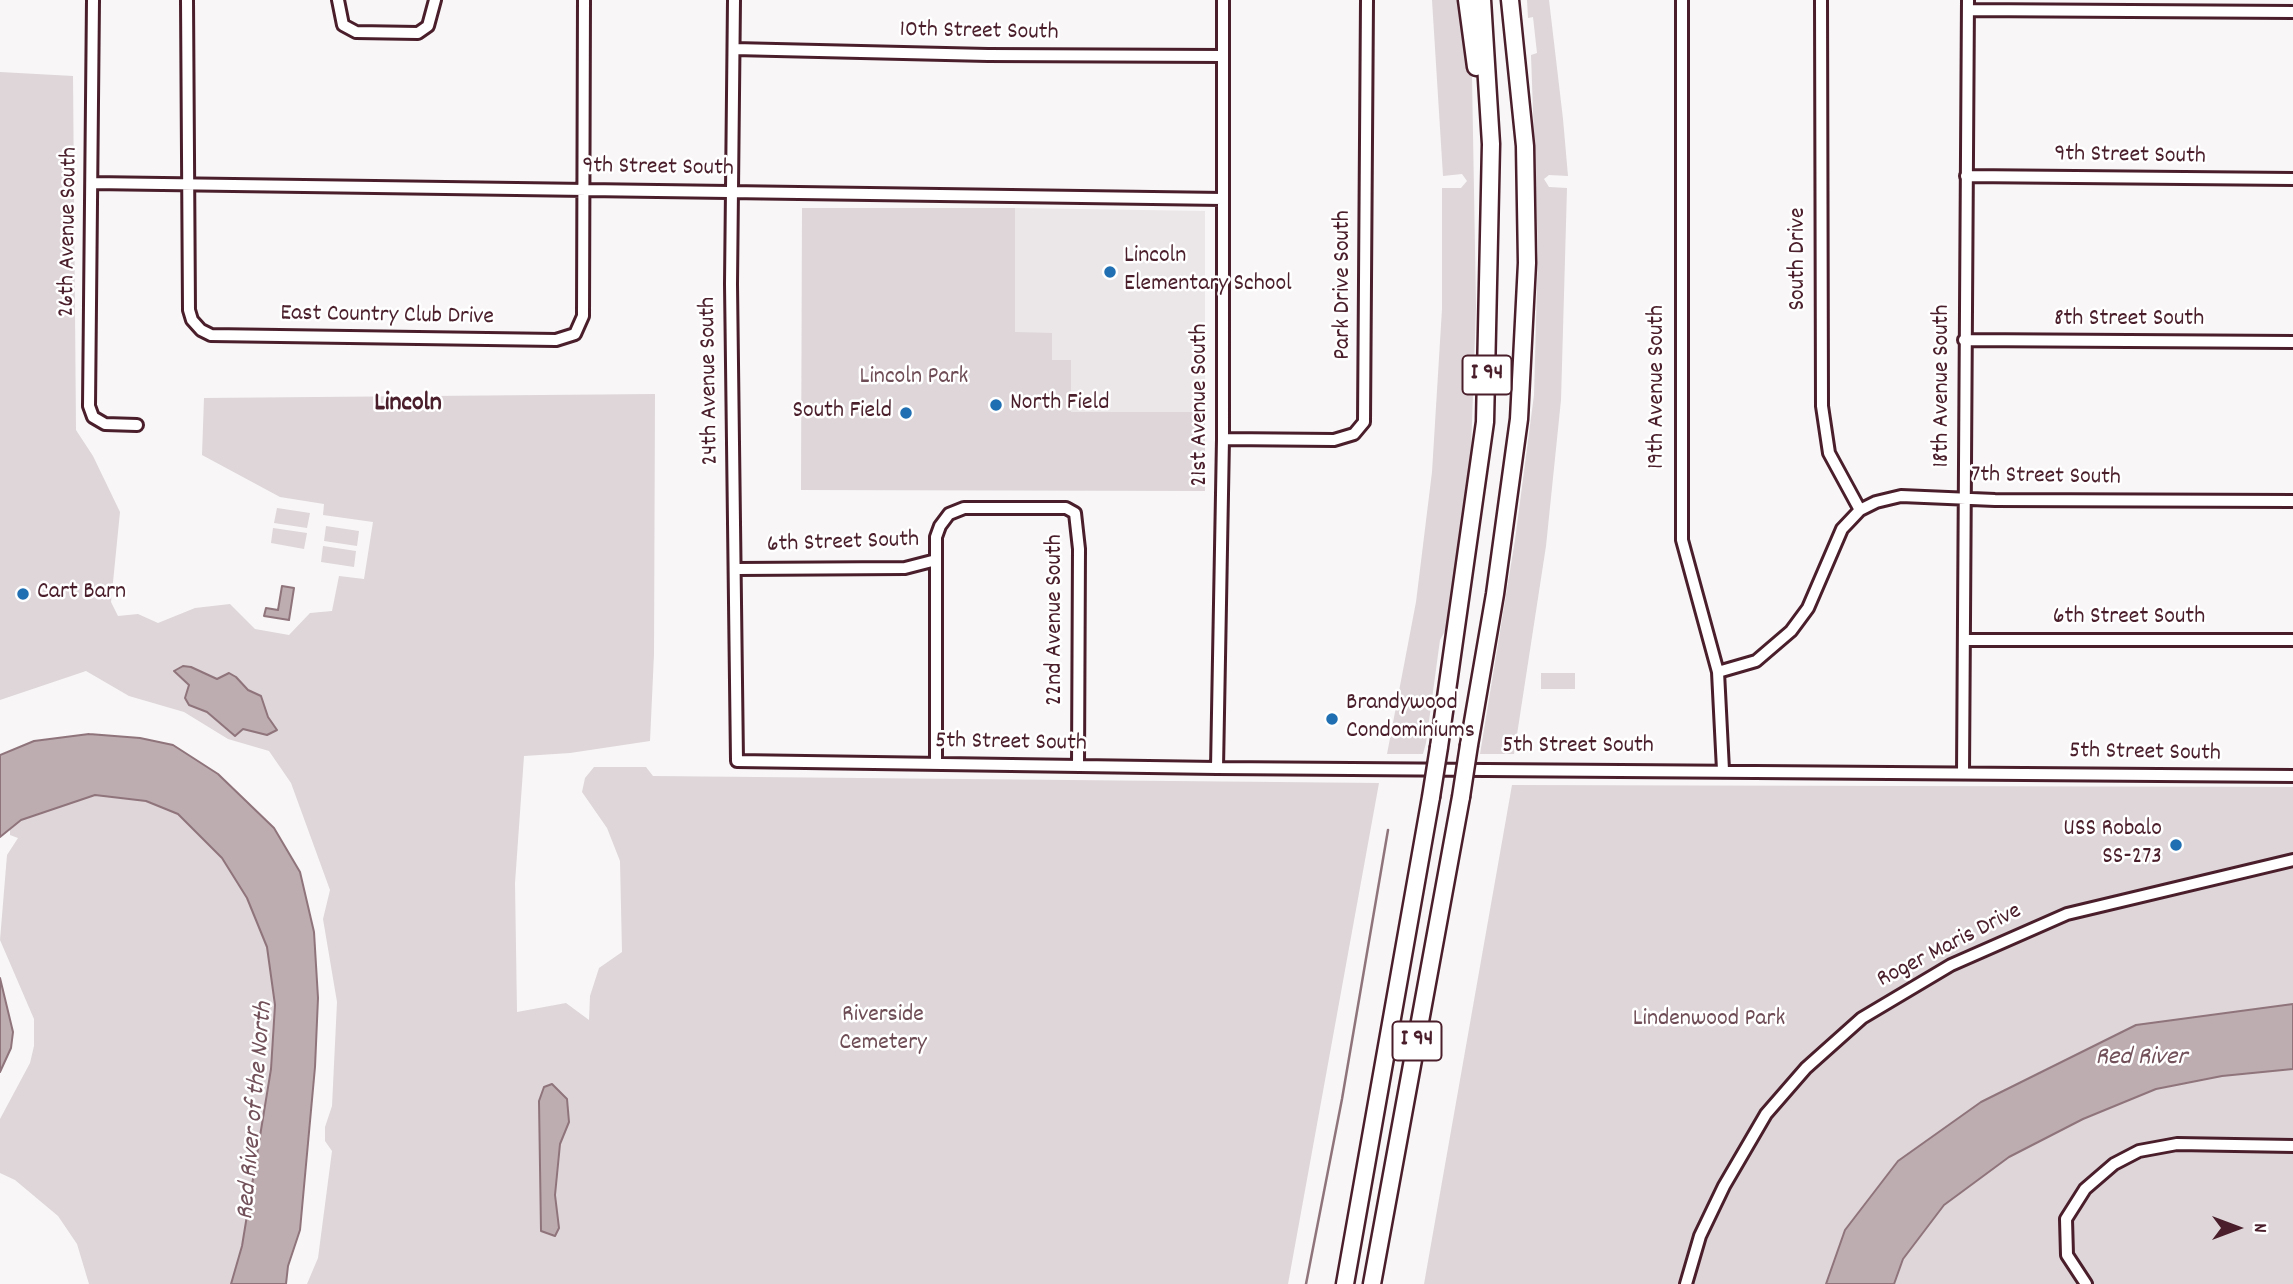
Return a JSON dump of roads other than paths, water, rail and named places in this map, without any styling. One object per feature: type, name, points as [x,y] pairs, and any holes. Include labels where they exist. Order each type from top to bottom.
[{"type":"highway","points":[[1467,0],[1491,188]]},
{"type":"highway","name":"I 94","points":[[1345,1284],[1431,797],[1485,422],[1492,144],[1482,0]]},
{"type":"highway","name":"I 94","points":[[1372,1284],[1461,797],[1495,594],[1519,419],[1527,262],[1525,146],[1510,0]]},
{"type":"highway","points":[[1517,72],[1521,0]]},
{"type":"street","name":"26th Avenue South","points":[[93,0],[89,406],[93,417],[105,424],[137,425]]},
{"type":"street","name":"East Country Club Drive","points":[[187,0],[189,310],[192,320],[211,335],[518,340],[565,338],[575,334],[584,308],[584,0]]},
{"type":"street","points":[[338,0],[344,25],[356,32],[418,33],[428,26],[435,0]]},
{"type":"street","name":"24th Avenue South","points":[[734,0],[733,516],[736,569],[737,761]]},
{"type":"street","name":"21st Avenue South","points":[[1217,768],[1223,439],[1223,0]]},
{"type":"street","name":"Park Drive South","points":[[1223,439],[1334,440],[1354,434],[1364,422],[1367,0]]},
{"type":"street","name":"19th Avenue South","points":[[1682,0],[1682,540],[1718,672],[1723,770]]},
{"type":"street","name":"South Drive","points":[[1821,0],[1822,406],[1829,453],[1860,510]]},
{"type":"street","points":[[1968,5],[2293,12]]},
{"type":"street","name":"18th Avenue South","points":[[1963,773],[1968,5]]},
{"type":"street","name":"10th Street South","points":[[734,50],[1223,56]]},
{"type":"street","name":"9th Street South","points":[[1966,176],[2293,179]]},
{"type":"street","name":"9th Street South","points":[[92,183],[1223,199]]},
{"type":"street","name":"8th Street South","points":[[1964,340],[2293,342]]},
{"type":"street","name":"7th Street South","points":[[1860,510],[1876,502],[1901,496],[1965,499],[2293,501]]},
{"type":"street","name":"6th Street South","points":[[736,569],[905,568],[936,561],[936,537],[940,526],[949,514],[964,508],[1066,508],[1077,517]]},
{"type":"street","points":[[1718,672],[1756,661],[1791,631],[1808,608],[1842,529],[1860,510]]},
{"type":"street","name":"22nd Avenue South","points":[[1077,517],[1078,766]]},
{"type":"street","points":[[936,561],[936,764]]},
{"type":"street","name":"6th Street South","points":[[1964,640],[2293,640]]},
{"type":"street","name":"5th Street South","points":[[737,761],[1217,768],[2293,776]]},
{"type":"street","name":"Roger Maris Drive","points":[[1686,1284],[1700,1237],[1724,1186],[1766,1114],[1806,1068],[1862,1018],[1951,965],[2067,914],[2293,860]]},
{"type":"street","points":[[2086,1284],[2067,1255],[2066,1219],[2085,1189],[2115,1164],[2139,1151],[2177,1144],[2293,1146]]},
{"type":"water","points":[[282,586],[294,588],[289,620],[264,616],[266,608],[278,610]]},
{"type":"water","points":[[183,666],[217,679],[229,673],[236,677],[248,690],[261,696],[268,717],[277,730],[267,735],[243,729],[235,736],[207,712],[189,705],[185,698],[189,685],[174,671]]},
{"type":"water","points":[[89,734],[140,738],[173,745],[218,774],[274,828],[300,872],[314,932],[318,998],[315,1067],[300,1230],[288,1266],[286,1284],[231,1284],[242,1246],[271,1069],[275,1005],[267,947],[247,898],[222,858],[178,814],[146,801],[95,795],[21,820],[0,837],[0,755],[34,741]]},
{"type":"water","points":[[0,978],[13,1032],[11,1048],[0,1072]]},
{"type":"water","name":"Red River","points":[[2293,1004],[2293,1069],[2222,1076],[2156,1089],[2083,1119],[2009,1157],[1944,1205],[1903,1259],[1894,1284],[1826,1284],[1845,1230],[1898,1161],[1981,1102],[2136,1025]]},
{"type":"water","points":[[552,1084],[567,1099],[569,1122],[560,1144],[555,1195],[559,1228],[555,1236],[541,1231],[539,1101],[544,1087]]},
{"type":"waterway","points":[[1306,1284],[1342,1099],[1388,830]]},
{"type":"place","name":"Lincoln Elementary School","points":[[1110,272]]},
{"type":"place","name":"North Field","points":[[996,405]]},
{"type":"place","name":"South Field","points":[[906,413]]},
{"type":"place","name":"Cart Barn","points":[[23,594]]},
{"type":"place","name":"Brandywood Condominiums","points":[[1332,719]]},
{"type":"place","name":"USS Robalo SS-273","points":[[2176,845]]},
{"type":"district","name":"Lincoln","points":[[408,405]]},
{"type":"park label","name":"Lincoln Park","points":[[914,379]]},
{"type":"park label","name":"Lindenwood Park","points":[[1709,1021]]},
{"type":"park label","name":"Riverside Cemetery","points":[[883,1031]]},
{"type":"water label","name":"Red River of the North","points":[[257,1111]]}]
